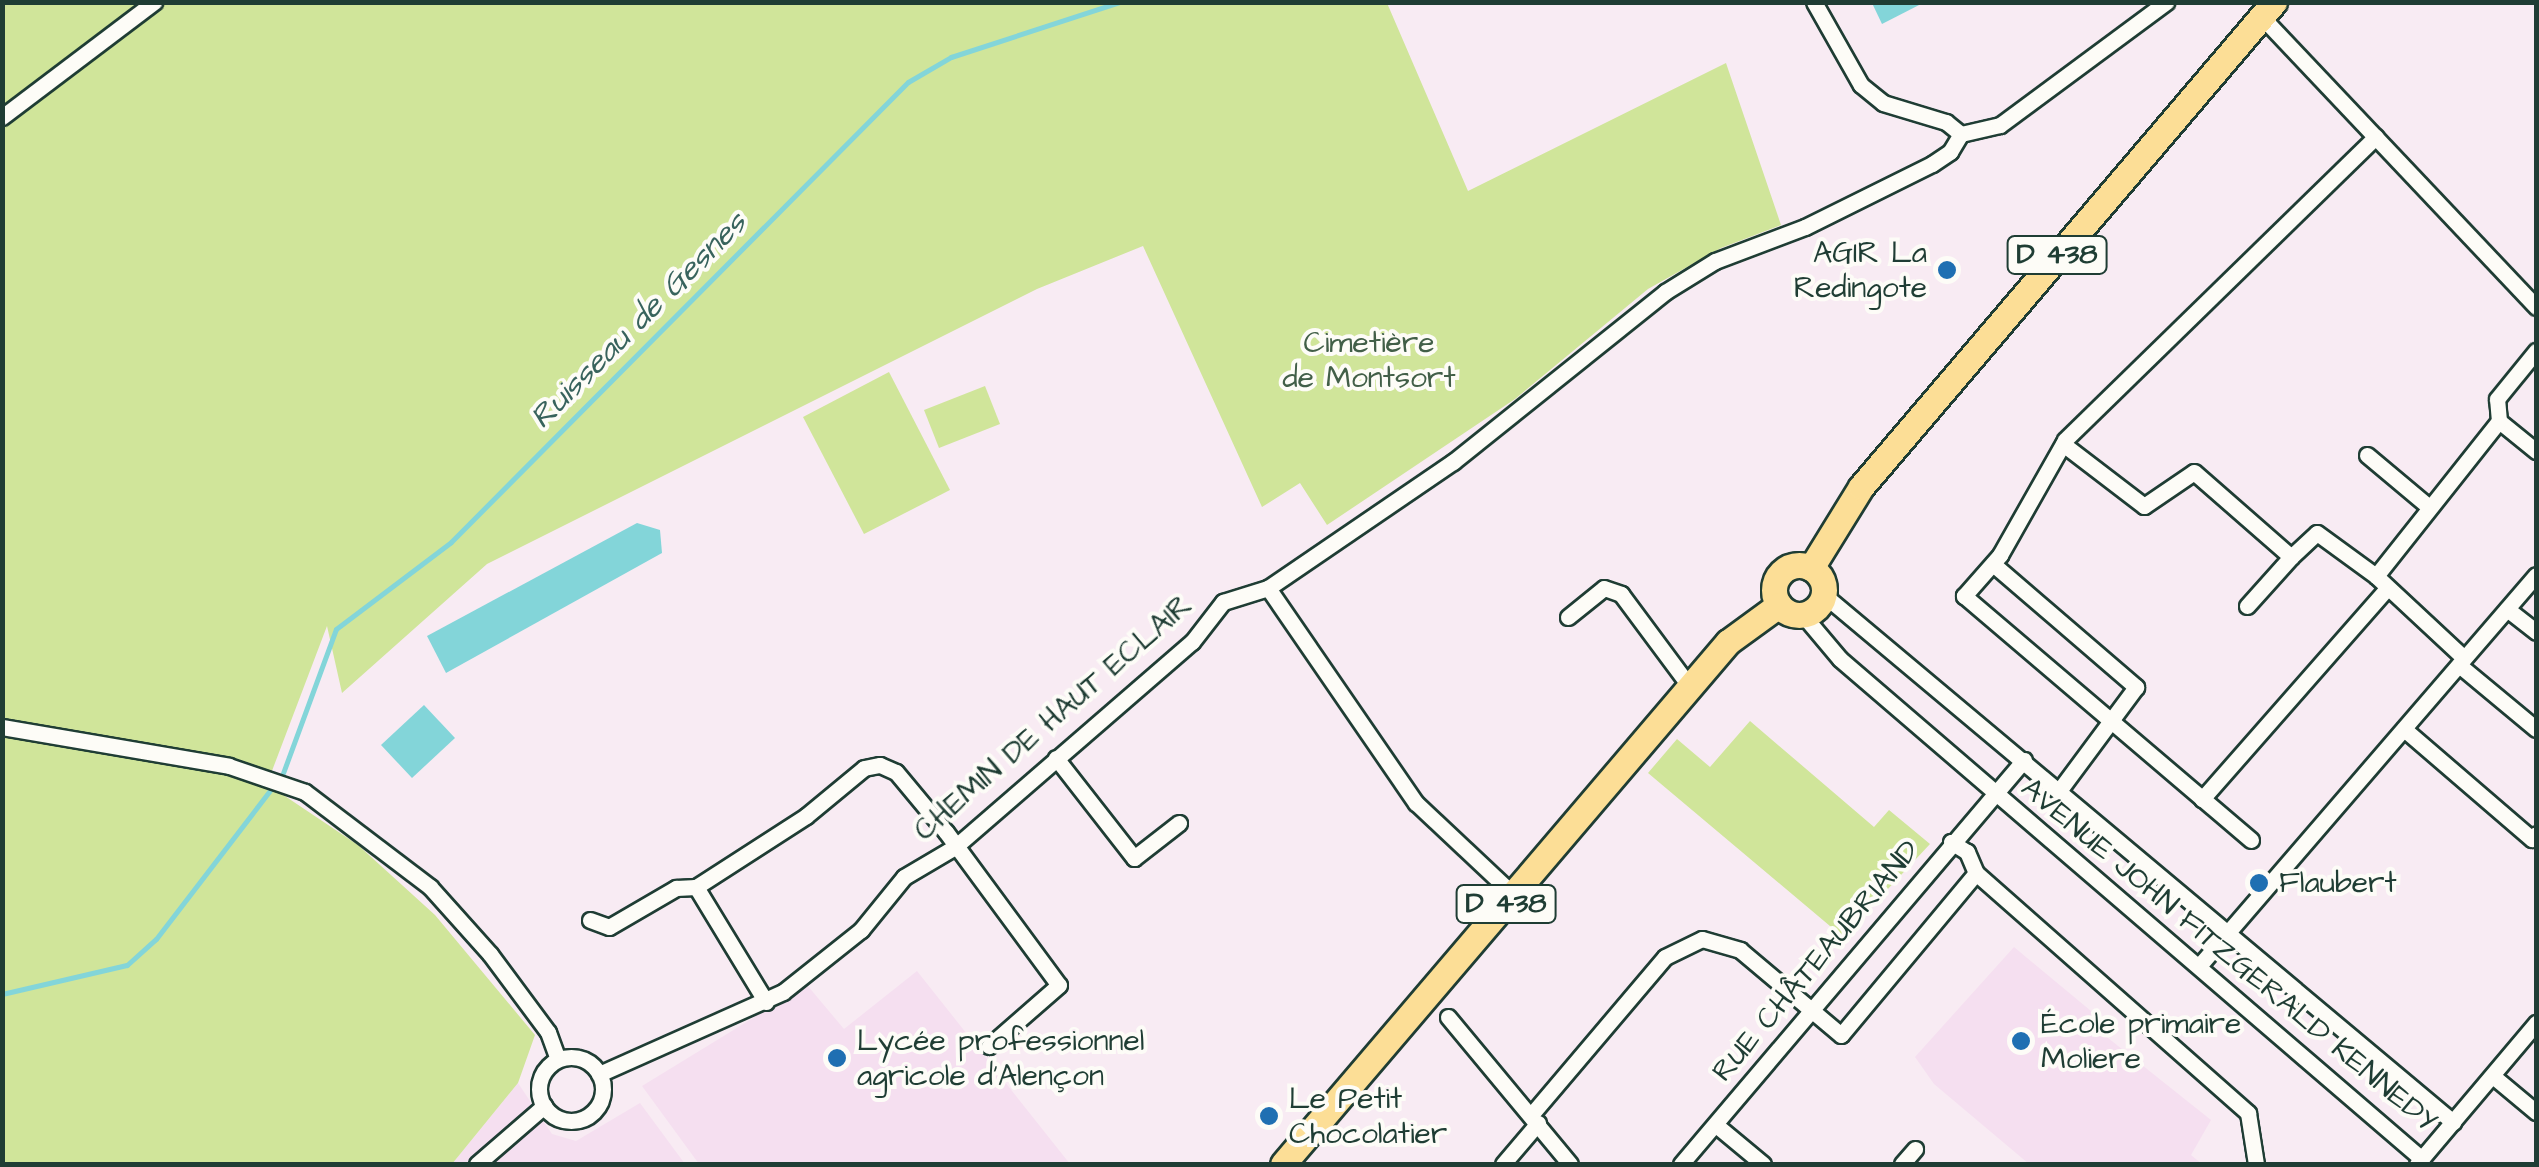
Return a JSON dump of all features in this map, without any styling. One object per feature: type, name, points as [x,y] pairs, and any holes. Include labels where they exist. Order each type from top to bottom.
[{"type":"main road","name":"D 438","points":[[1811,568],[1862,486],[2268,10]]},
{"type":"main road","points":[[1811,568],[1824,595],[1804,615],[1779,605],[1774,590],[1783,571],[1811,568]]},
{"type":"main road","name":"D 438","points":[[1282,1164],[1728,642],[1779,605]]},
{"type":"street","points":[[2,117],[154,2]]},
{"type":"street","points":[[1814,2],[1861,85],[1884,103],[1946,122],[1961,134],[2000,125],[2166,2]]},
{"type":"street","points":[[2268,10],[2376,137],[2536,307]]},
{"type":"street","name":"CHEMIN DE HAUT ECLAIR","points":[[599,1074],[766,1002],[861,930],[904,877],[956,847],[1192,642],[1222,602],[1268,588],[1453,462],[1665,292],[1715,261],[1805,227],[1932,164],[1950,152],[1961,134]]},
{"type":"street","points":[[2251,840],[1964,596],[1992,564],[2063,444],[2376,137]]},
{"type":"street","points":[[2376,576],[2499,421],[2497,398],[2536,351]]},
{"type":"street","points":[[2499,421],[2536,451]]},
{"type":"street","points":[[2063,444],[2144,506],[2194,472],[2291,556]]},
{"type":"street","points":[[2367,455],[2429,507]]},
{"type":"street","points":[[2248,606],[2291,556],[2317,533],[2376,576],[2385,591],[2536,729]]},
{"type":"street","points":[[1992,564],[2136,687],[2061,788]]},
{"type":"street","points":[[2199,966],[2536,574]]},
{"type":"street","points":[[1268,588],[1416,803],[1514,896]]},
{"type":"street","points":[[1568,617],[1604,588],[1621,594],[1690,687]]},
{"type":"street","points":[[2202,799],[2385,591]]},
{"type":"street","name":"AVENUE JOHN FITZGERALD KENNEDY","points":[[1804,615],[1840,659],[2199,966],[2420,1162],[2454,1122],[2061,788],[1824,595]]},
{"type":"street","points":[[2507,609],[2536,632]]},
{"type":"street","points":[[2,726],[229,766],[304,792],[430,886],[490,954],[548,1032],[558,1059]]},
{"type":"street","points":[[2404,729],[2532,839],[2536,834]]},
{"type":"street","points":[[1056,758],[1134,858],[1179,823]]},
{"type":"street","name":"RUE CHÂTEAUBRIAND","points":[[1681,1164],[2024,760]]},
{"type":"street","points":[[590,920],[609,926],[676,888],[696,887],[806,816],[864,768],[880,765],[896,772],[930,812],[1059,985],[989,1046]]},
{"type":"street","points":[[1951,842],[1968,852],[1976,873],[2248,1113],[2256,1164]]},
{"type":"street","points":[[1503,1164],[1534,1119],[1683,944],[1702,938],[1740,950],[1841,1035],[1976,873]]},
{"type":"street","points":[[696,887],[766,1002]]},
{"type":"street","points":[[1448,1017],[1570,1164]]},
{"type":"street","points":[[2454,1122],[2536,1023]]},
{"type":"street","points":[[577,1057],[599,1074],[600,1103],[586,1116],[558,1118],[544,1106],[540,1079],[558,1059],[577,1057]]},
{"type":"street","points":[[2494,1077],[2536,1112]]},
{"type":"street","points":[[476,1164],[544,1106]]},
{"type":"street","points":[[1716,1124],[1762,1164]]},
{"type":"street","points":[[1902,1164],[1915,1149]]},
{"type":"shaded area","name":"École primaire Moliere","points":[[2014,947],[2097,1016],[2093,1026],[2211,1120],[2191,1155],[2202,1164],[2029,1164],[1934,1084],[1915,1057]]},
{"type":"shaded area","name":"Lycée professionnel agricole d'Alençon","points":[[917,971],[1070,1164],[699,1164],[642,1086],[807,985],[844,1029]]},
{"type":"shaded area","points":[[518,1083],[552,1134],[576,1141],[640,1103],[685,1164],[452,1164]]},
{"type":"green space","name":"Cimetière de Montsort","points":[[2,3],[1387,3],[1468,191],[1726,63],[1781,225],[1721,248],[1648,289],[1515,399],[1327,525],[1300,483],[1262,507],[1143,246],[1037,289],[487,564],[342,693],[327,626],[267,784],[358,845],[435,915],[535,1035],[518,1083],[452,1164],[3,1164]]},
{"type":"green space","points":[[889,372],[950,490],[864,534],[803,417]]},
{"type":"green space","points":[[985,386],[1000,424],[939,448],[924,410]]},
{"type":"green space","points":[[1750,721],[1874,827],[1889,810],[1930,844],[1843,937],[1648,773],[1677,739],[1710,767]]},
{"type":"water","points":[[1872,3],[1923,3],[1882,24]]},
{"type":"water","points":[[637,523],[660,530],[662,553],[446,673],[427,636]]},
{"type":"water","points":[[424,705],[455,738],[412,778],[381,745]]},
{"type":"waterway","name":"Ruisseau de Gesnes","points":[[283,773],[336,629],[451,542],[908,82],[951,57],[1119,2]]},
{"type":"waterway","name":"Ruisseau de Gesnes","points":[[2,994],[127,965],[156,939],[274,785]]},
{"type":"place","name":"AGIR La Redingote","points":[[1947,270]]},
{"type":"place","name":"Flaubert","points":[[2259,883]]},
{"type":"place","name":"École primaire Moliere","points":[[2021,1041]]},
{"type":"place","name":"Lycée professionnel agricole d'Alençon","points":[[837,1058]]},
{"type":"place","name":"Le Petit Chocolatier","points":[[1269,1116]]}]
